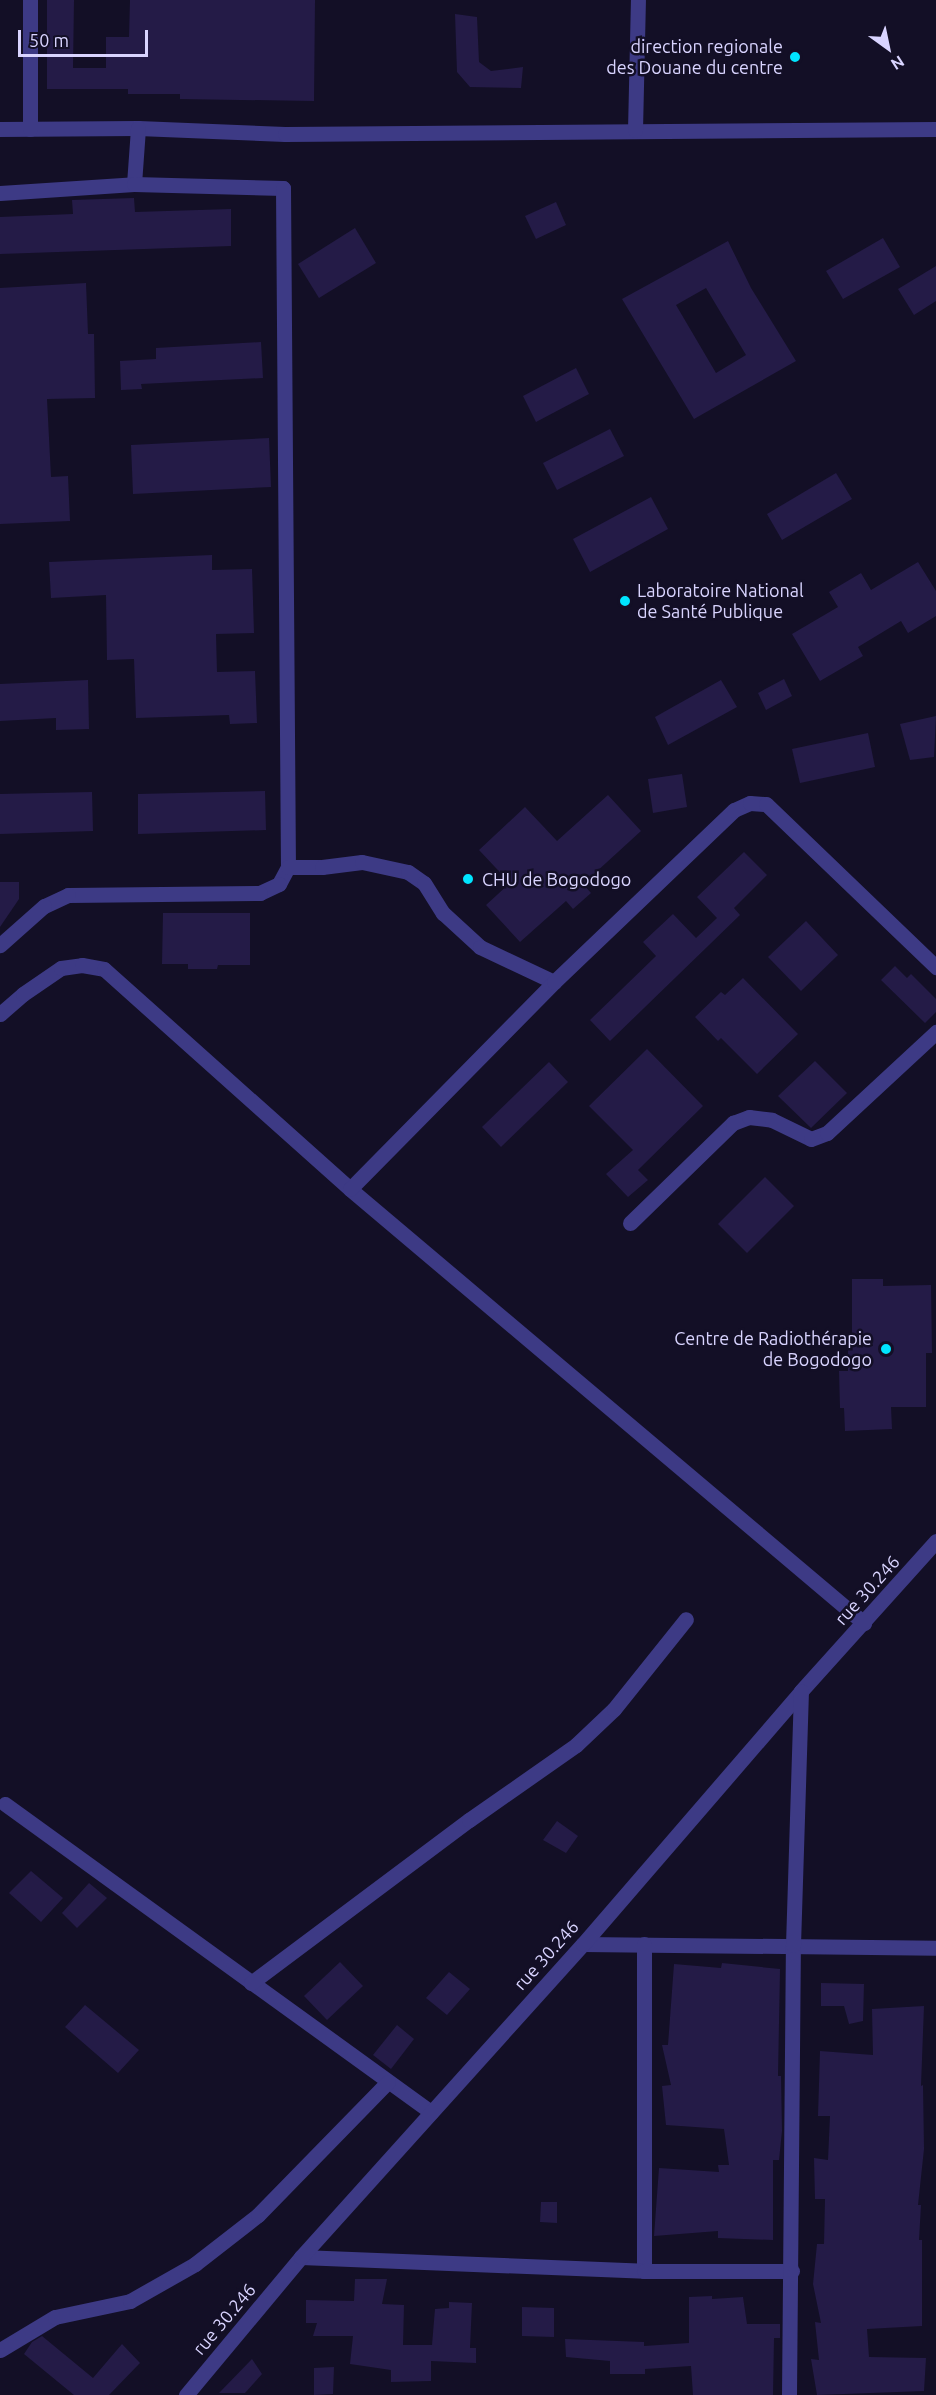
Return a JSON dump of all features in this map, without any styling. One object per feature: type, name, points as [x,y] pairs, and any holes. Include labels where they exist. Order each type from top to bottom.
[{"type":"street","points":[[30,0],[30,129]]},
{"type":"street","points":[[635,130],[638,0]]},
{"type":"street","points":[[134,184],[138,128]]},
{"type":"street","points":[[0,129],[138,128],[285,134],[936,129]]},
{"type":"street","points":[[0,194],[134,184],[282,188],[288,867],[279,884],[260,893],[68,895],[44,906],[0,945]]},
{"type":"street","points":[[350,1189],[554,982],[734,810],[750,803],[766,804],[936,967]]},
{"type":"street","points":[[288,867],[322,867],[362,862],[408,872],[424,883],[443,913],[480,947],[554,982]]},
{"type":"street","points":[[0,1014],[23,994],[61,968],[82,965],[105,969],[350,1189],[864,1623]]},
{"type":"street","points":[[630,1223],[733,1123],[749,1117],[760,1118],[772,1120],[812,1138],[828,1133],[936,1032]]},
{"type":"street","name":"rue 30.246","points":[[186,2395],[301,2258],[583,1944],[801,1691],[936,1541]]},
{"type":"street","points":[[251,1983],[440,1841],[576,1745],[614,1709],[686,1619]]},
{"type":"street","points":[[789,2395],[792,2271],[793,1945],[801,1691]]},
{"type":"street","points":[[5,1804],[431,2112]]},
{"type":"street","points":[[583,1944],[936,1948]]},
{"type":"street","points":[[644,1944],[644,2271]]},
{"type":"street","points":[[0,2350],[55,2317],[130,2301],[195,2264],[258,2215],[388,2082]]},
{"type":"street","points":[[301,2258],[644,2271],[792,2271]]},
{"type":"building","points":[[47,0],[74,0],[73,68],[106,68],[106,37],[129,37],[130,0],[315,0],[314,101],[180,99],[180,94],[128,94],[128,89],[47,89]]},
{"type":"building","points":[[455,14],[477,17],[479,62],[491,71],[523,67],[521,88],[470,87],[457,72]]},
{"type":"building","points":[[134,198],[135,212],[231,209],[231,246],[0,254],[0,217],[73,214],[72,200]]},
{"type":"building","points":[[556,202],[566,225],[536,239],[525,216]]},
{"type":"building","points":[[355,228],[376,263],[319,298],[298,264]]},
{"type":"building","points":[[883,238],[900,267],[843,299],[826,271]]},
{"type":"building","points":[[728,241],[751,288],[796,361],[694,419],[622,299]],"holes":[[[706,288],[746,355],[716,373],[676,305]]]},
{"type":"building","points":[[936,266],[936,301],[914,315],[898,289]]},
{"type":"building","points":[[86,283],[88,334],[94,334],[95,398],[47,399],[51,477],[68,476],[70,521],[0,524],[0,288]]},
{"type":"building","points":[[261,342],[263,378],[141,384],[142,389],[121,390],[120,361],[156,359],[156,348]]},
{"type":"building","points":[[576,368],[589,394],[536,422],[523,396]]},
{"type":"building","points":[[610,429],[624,456],[557,490],[543,463]]},
{"type":"building","points":[[269,438],[271,487],[133,494],[131,445]]},
{"type":"building","points":[[836,473],[852,499],[782,540],[767,514]]},
{"type":"building","points":[[651,497],[668,529],[590,572],[573,539]]},
{"type":"building","points":[[212,555],[212,570],[252,569],[254,633],[216,634],[217,672],[255,671],[257,723],[230,724],[229,715],[136,718],[134,659],[107,660],[106,595],[51,598],[49,562]]},
{"type":"building","points":[[918,562],[936,591],[936,616],[908,633],[901,621],[858,647],[863,656],[820,681],[792,634],[838,607],[829,592],[861,573],[871,590]]},
{"type":"building","points":[[784,679],[792,696],[766,710],[758,693]]},
{"type":"building","points":[[88,680],[89,729],[56,730],[56,718],[0,721],[0,684]]},
{"type":"building","points":[[721,680],[737,707],[668,745],[655,717]]},
{"type":"building","points":[[936,716],[934,757],[910,760],[900,724]]},
{"type":"building","points":[[868,733],[875,767],[800,783],[792,749]]},
{"type":"building","points":[[682,774],[687,807],[653,813],[648,779]]},
{"type":"building","points":[[265,791],[266,830],[138,834],[138,794]]},
{"type":"building","points":[[92,792],[93,831],[0,834],[0,794]]},
{"type":"building","points":[[608,795],[641,831],[583,884],[591,893],[573,909],[566,901],[520,942],[486,905],[510,883],[479,850],[525,807],[557,841]]},
{"type":"building","points":[[744,852],[767,875],[734,908],[740,915],[610,1041],[590,1020],[656,956],[643,942],[673,914],[696,938],[717,918],[697,897]]},
{"type":"building","points":[[0,882],[19,882],[19,899],[0,927]]},
{"type":"building","points":[[163,913],[250,913],[250,965],[218,965],[217,969],[188,969],[188,964],[162,964]]},
{"type":"building","points":[[806,921],[838,955],[801,991],[768,957]]},
{"type":"building","points":[[895,966],[907,978],[911,974],[936,999],[936,1012],[925,1023],[881,980]]},
{"type":"building","points":[[743,978],[798,1034],[757,1074],[721,1038],[718,1041],[695,1017],[721,992],[725,995]]},
{"type":"building","points":[[647,1049],[703,1106],[638,1170],[648,1180],[628,1197],[606,1174],[633,1150],[589,1106]]},
{"type":"building","points":[[815,1061],[847,1093],[811,1128],[778,1096]]},
{"type":"building","points":[[549,1062],[568,1082],[501,1147],[482,1127]]},
{"type":"building","points":[[765,1177],[794,1206],[747,1253],[718,1224]]},
{"type":"building","points":[[852,1279],[883,1279],[883,1286],[931,1285],[932,1353],[926,1353],[926,1407],[891,1407],[892,1429],[845,1431],[844,1408],[840,1408],[839,1371],[848,1371],[848,1336],[852,1336]]},
{"type":"building","points":[[557,1821],[578,1836],[566,1853],[543,1840]]},
{"type":"building","points":[[31,1871],[63,1898],[41,1922],[9,1893]]},
{"type":"building","points":[[89,1883],[107,1898],[77,1928],[62,1913]]},
{"type":"building","points":[[340,1962],[363,1986],[327,2020],[304,1996]]},
{"type":"building","points":[[722,1963],[780,1969],[778,2076],[781,2076],[782,2131],[779,2160],[773,2160],[773,2240],[718,2238],[718,2231],[654,2236],[659,2168],[719,2172],[718,2165],[729,2165],[724,2129],[666,2125],[662,2086],[671,2085],[662,2045],[668,2045],[674,1964],[721,1968]]},
{"type":"building","points":[[449,1972],[470,1989],[447,2015],[426,1998]]},
{"type":"building","points":[[821,1983],[864,1984],[863,2021],[849,2024],[844,2006],[821,2006]]},
{"type":"building","points":[[85,2005],[139,2050],[118,2073],[65,2027]]},
{"type":"building","points":[[924,2006],[921,2086],[923,2085],[924,2149],[918,2205],[921,2205],[919,2240],[922,2240],[922,2326],[867,2329],[869,2357],[926,2358],[924,2391],[817,2395],[811,2359],[819,2360],[815,2322],[821,2323],[813,2284],[817,2244],[824,2244],[825,2199],[815,2199],[814,2158],[828,2160],[830,2116],[818,2116],[820,2051],[873,2055],[872,2009]]},
{"type":"building","points":[[397,2025],[414,2039],[391,2069],[373,2055]]},
{"type":"building","points":[[541,2202],[557,2202],[557,2223],[540,2222]]},
{"type":"building","points":[[355,2279],[387,2279],[382,2304],[404,2305],[403,2345],[432,2345],[435,2309],[449,2308],[449,2302],[472,2303],[470,2348],[476,2348],[476,2363],[431,2361],[431,2381],[391,2382],[391,2370],[350,2364],[353,2336],[313,2336],[317,2323],[306,2323],[306,2300],[354,2301]]},
{"type":"building","points":[[712,2296],[712,2299],[743,2297],[747,2324],[780,2324],[780,2338],[774,2338],[773,2395],[693,2395],[691,2366],[645,2369],[645,2374],[610,2374],[610,2361],[566,2357],[565,2339],[644,2342],[644,2346],[689,2343],[689,2297]]},
{"type":"building","points":[[522,2307],[554,2308],[554,2337],[522,2336]]},
{"type":"building","points":[[42,2336],[93,2378],[122,2344],[140,2363],[109,2395],[74,2395],[24,2354],[32,2342]]},
{"type":"building","points":[[252,2359],[262,2374],[245,2393],[219,2393]]},
{"type":"building","points":[[334,2367],[333,2394],[314,2395],[314,2368]]},
{"type":"place","name":"direction regionale des Douane du centre","points":[[795,57]]},
{"type":"place","name":"Laboratoire National de Santé Publique","points":[[625,601]]},
{"type":"place","name":"CHU de Bogodogo","points":[[468,879]]},
{"type":"place","name":"Centre de Radiothérapie de Bogodogo","points":[[886,1349]]}]
